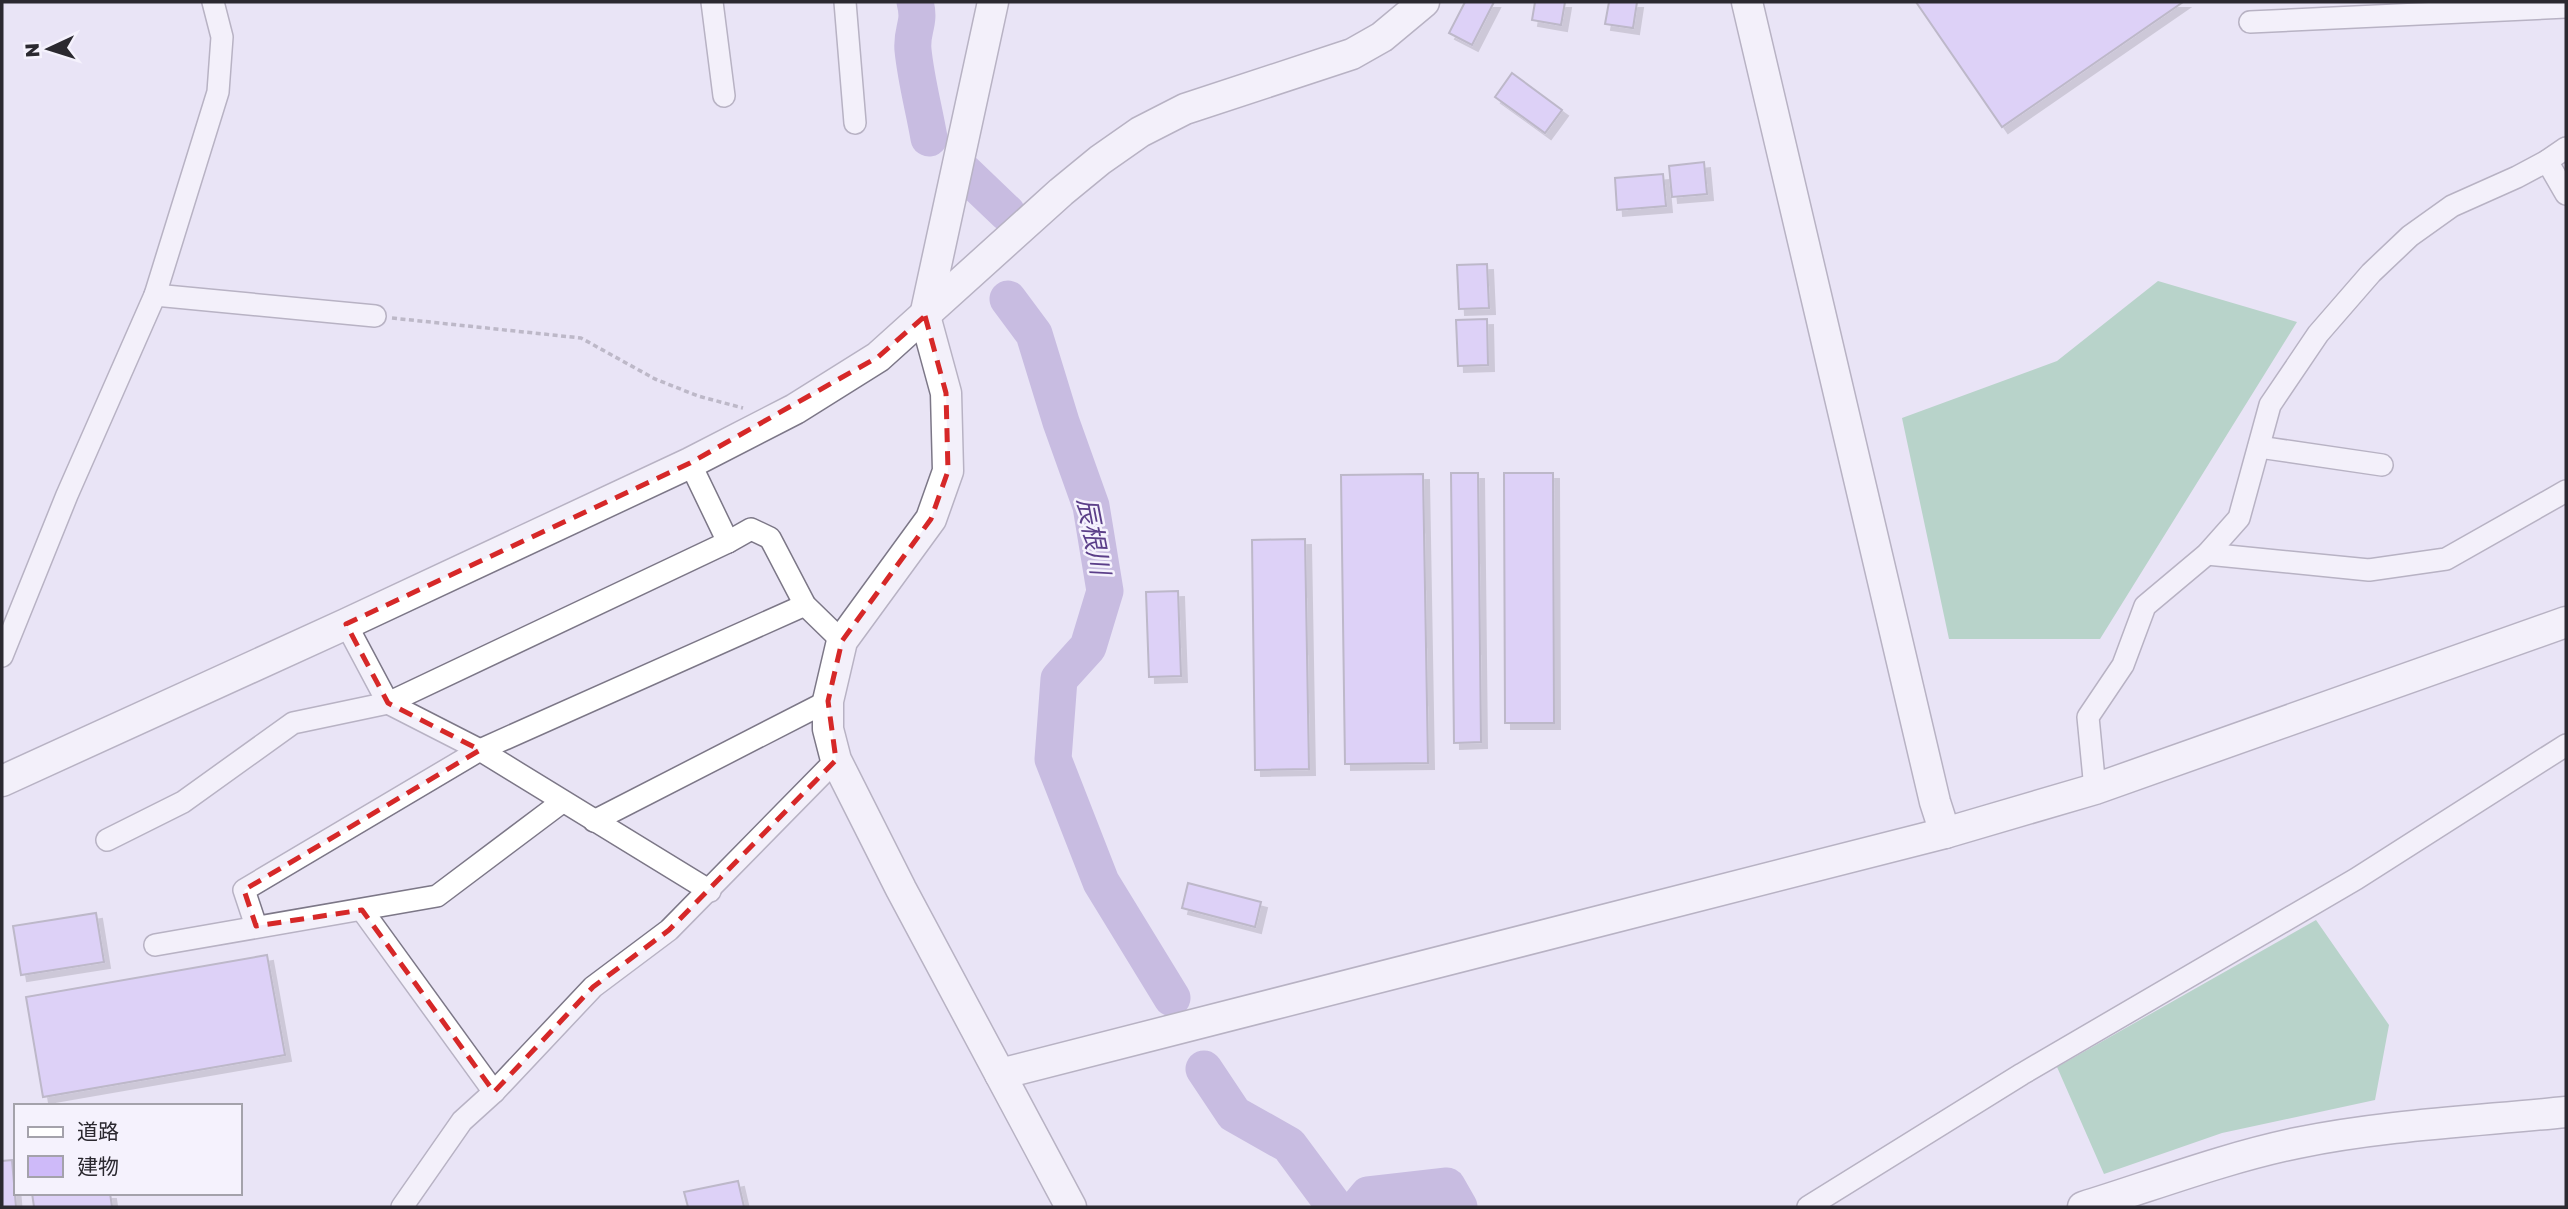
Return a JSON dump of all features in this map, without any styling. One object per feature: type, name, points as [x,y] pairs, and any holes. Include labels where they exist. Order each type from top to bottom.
[{"type":"street","points":[[2,656],[67,495],[155,295],[218,92],[222,37],[213,2]]},
{"type":"street","points":[[712,2],[724,96]]},
{"type":"street","points":[[845,2],[855,123]]},
{"type":"street","points":[[993,2],[925,316],[946,393],[948,471],[931,519],[842,641],[828,701],[828,729],[836,760],[901,889],[1071,1207]]},
{"type":"street","points":[[2,781],[690,463],[795,409],[878,357],[1061,192],[1140,132],[1185,109],[1352,54],[1381,37],[1424,2]]},
{"type":"street","points":[[1747,2],[1935,802],[1945,833]]},
{"type":"street","points":[[2250,22],[2566,6]]},
{"type":"street","points":[[2095,789],[2088,717],[2123,665],[2145,606],[2207,554],[2239,518],[2270,405],[2318,334],[2371,274],[2410,236],[2452,206],[2547,161],[2566,148]]},
{"type":"street","points":[[2547,161],[2566,194]]},
{"type":"street","points":[[155,295],[375,316]]},
{"type":"street","points":[[2259,447],[2382,465]]},
{"type":"street","points":[[690,463],[729,542]]},
{"type":"street","points":[[2207,554],[2369,570],[2446,559],[2566,491]]},
{"type":"street","points":[[107,840],[183,802],[293,723],[388,703],[729,542],[751,528],[771,538],[805,605],[842,641]]},
{"type":"street","points":[[256,926],[244,890],[480,750],[805,605]]},
{"type":"street","points":[[1000,1074],[1945,833],[2095,789],[2566,622]]},
{"type":"street","points":[[346,624],[388,703],[480,750],[710,891]]},
{"type":"street","points":[[594,821],[828,701]]},
{"type":"street","points":[[1808,1207],[2022,1074],[2356,879],[2566,745]]},
{"type":"street","points":[[402,1207],[461,1121],[494,1092],[593,987],[669,930],[710,891],[836,760]]},
{"type":"street","points":[[155,945],[437,896],[562,802]]},
{"type":"street","points":[[362,910],[494,1092]]},
{"type":"street","points":[[2083,1207],[2225,1162],[2297,1143],[2374,1130],[2566,1112]]},
{"type":"path","points":[[375,316],[581,338],[655,379],[698,396],[748,409],[769,422]]},
{"type":"highlighted area","points":[[925,316],[946,393],[948,471],[931,519],[842,641],[828,701],[836,760],[669,930],[593,987],[494,1092],[362,910],[256,926],[244,890],[480,750],[388,703],[346,624],[690,463],[878,357]]},
{"type":"green space","points":[[2158,281],[2297,322],[2100,639],[1949,639],[1902,418],[2057,361]]},
{"type":"green space","points":[[2316,920],[2389,1025],[2375,1100],[2222,1133],[2104,1174],[2057,1067]]},
{"type":"building","points":[[1465,2],[1494,2],[1472,45],[1449,33]]},
{"type":"building","points":[[1535,2],[1565,2],[1561,25],[1532,20]]},
{"type":"building","points":[[1609,2],[1637,2],[1633,28],[1605,24]]},
{"type":"building","points":[[1916,2],[2183,2],[2002,127]]},
{"type":"building","points":[[1512,73],[1562,110],[1545,133],[1495,97]]},
{"type":"building","points":[[1704,162],[1707,194],[1672,197],[1669,166]]},
{"type":"building","points":[[1663,174],[1666,206],[1617,210],[1615,178]]},
{"type":"building","points":[[1487,264],[1489,308],[1459,309],[1457,265]]},
{"type":"building","points":[[1487,319],[1488,365],[1458,366],[1456,320]]},
{"type":"building","points":[[1451,473],[1478,473],[1481,742],[1454,743]]},
{"type":"building","points":[[1504,473],[1553,473],[1554,723],[1505,723]]},
{"type":"building","points":[[1423,474],[1428,763],[1345,764],[1341,475]]},
{"type":"building","points":[[1305,539],[1309,769],[1255,770],[1252,540]]},
{"type":"building","points":[[1178,591],[1181,676],[1149,677],[1146,592]]},
{"type":"building","points":[[1188,883],[1261,902],[1255,927],[1182,908]]},
{"type":"building","points":[[96,913],[104,962],[21,975],[13,926]]},
{"type":"building","points":[[267,955],[285,1055],[43,1097],[26,997]]},
{"type":"building","points":[[12,1160],[16,1207],[2,1207],[2,1161]]},
{"type":"building","points":[[738,1181],[744,1207],[688,1207],[684,1192]]},
{"type":"building","points":[[32,1195],[110,1195],[112,1207],[34,1207]]},
{"type":"waterway","name":"辰根川","points":[[915,2],[917,16],[913,50],[929,138]]},
{"type":"waterway","name":"辰根川","points":[[964,172],[1007,213]]},
{"type":"waterway","name":"辰根川","points":[[1008,299],[1034,334],[1091,506],[1105,591],[1088,647],[1059,679],[1053,759],[1101,882],[1172,998]]},
{"type":"waterway","name":"辰根川","points":[[1204,1069],[1234,1114],[1289,1145],[1335,1207]]},
{"type":"waterway","name":"辰根川","points":[[1358,1207],[1368,1195],[1447,1186],[1459,1207]]}]
